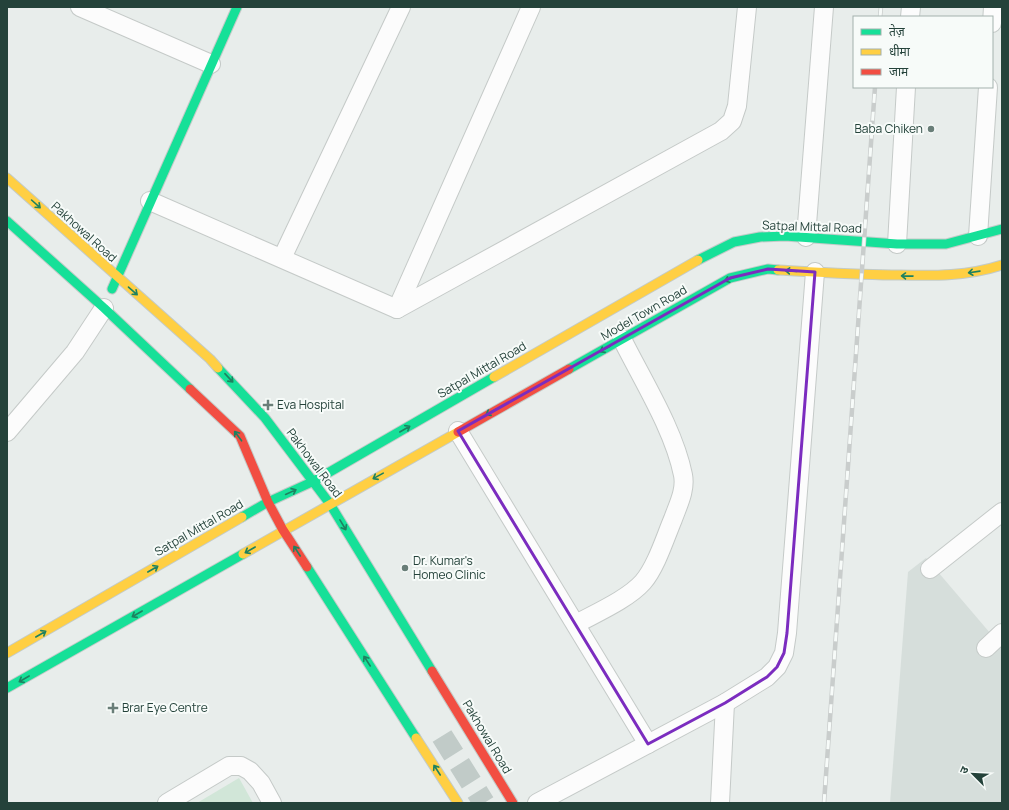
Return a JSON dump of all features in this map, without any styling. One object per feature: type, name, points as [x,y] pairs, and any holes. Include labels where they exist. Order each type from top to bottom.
[{"type":"street","points":[[80,7],[211,64]]},
{"type":"street","points":[[7,432],[75,352],[104,308],[237,7]]},
{"type":"street","points":[[282,258],[401,7]]},
{"type":"street","points":[[397,309],[531,7]]},
{"type":"street","points":[[397,309],[721,131],[732,121],[737,106],[747,7]]},
{"type":"street","points":[[806,237],[824,7]]},
{"type":"street","points":[[897,244],[906,88]]},
{"type":"street","points":[[978,236],[993,88]]},
{"type":"street","name":"Pakhowal Road","points":[[7,178],[210,359],[265,418],[330,504],[513,803]]},
{"type":"street","points":[[150,201],[397,309]]},
{"type":"street","points":[[7,221],[104,308],[240,436],[268,502],[284,530],[458,803]]},
{"type":"street","name":"Satpal Mittal Road","points":[[7,653],[268,502],[314,481],[706,256],[734,242],[760,237],[806,237],[897,244],[946,244],[1002,229]]},
{"type":"street","name":"Model Town Road","points":[[284,530],[730,278],[768,269],[861,275],[946,276],[984,271],[1002,266]]},
{"type":"street","points":[[538,803],[725,703],[767,677],[777,667],[784,653],[787,633],[815,272]]},
{"type":"street","points":[[576,624],[628,595],[642,582],[649,572],[664,542],[683,491],[684,476],[667,428],[622,340]]},
{"type":"street","points":[[458,431],[648,744]]},
{"type":"street","points":[[930,570],[1002,512]]},
{"type":"street","points":[[7,688],[284,530]]},
{"type":"street","points":[[986,648],[1002,633]]},
{"type":"street","points":[[720,803],[725,703]]},
{"type":"street","points":[[167,803],[229,766],[241,766],[250,771],[260,783],[272,803]]},
{"type":"highlighted area","points":[[768,269],[815,272],[787,633],[784,653],[777,667],[767,677],[725,703],[648,744],[458,431],[730,278]]},
{"type":"shaded area","points":[[926,558],[1002,647],[1002,803],[890,803],[908,572]]},
{"type":"green space","points":[[239,778],[253,803],[197,803]]},
{"type":"tunnel","points":[[442,736],[484,803]]},
{"type":"railway","points":[[880,16],[881,7]]},
{"type":"railway","points":[[824,803],[875,88]]},
{"type":"traffic: fast","points":[[112,289],[237,7]]},
{"type":"traffic: fast","points":[[7,221],[104,308],[190,389]]},
{"type":"traffic: fast","points":[[698,260],[734,242],[760,237],[785,236],[897,244],[946,244],[1002,229]]},
{"type":"traffic: fast","points":[[569,369],[730,278],[768,269],[778,270]]},
{"type":"traffic: fast","points":[[218,368],[265,418],[330,504],[432,671]]},
{"type":"traffic: fast","points":[[242,517],[268,502],[314,481],[494,377]]},
{"type":"traffic: fast","points":[[7,688],[243,554]]},
{"type":"traffic: fast","points":[[307,567],[416,738]]},
{"type":"traffic: slow","points":[[7,178],[210,359],[218,368]]},
{"type":"traffic: slow","points":[[494,377],[698,260]]},
{"type":"traffic: slow","points":[[778,270],[939,275],[977,271],[1002,265]]},
{"type":"traffic: slow","points":[[243,554],[458,432]]},
{"type":"traffic: slow","points":[[7,653],[242,517]]},
{"type":"traffic: slow","points":[[416,738],[458,803]]},
{"type":"traffic: jam","points":[[458,432],[569,369]]},
{"type":"traffic: jam","points":[[190,389],[240,436],[268,502],[283,530],[307,567]]},
{"type":"traffic: jam","points":[[432,671],[513,803]]},
{"type":"place","name":"Baba Chiken","points":[[931,129]]},
{"type":"place","name":"Eva Hospital","points":[[268,405]]},
{"type":"place","name":"Dr. Kumar's Homeo Clinic","points":[[405,568]]},
{"type":"place","name":"Brar Eye Centre","points":[[113,708]]}]
